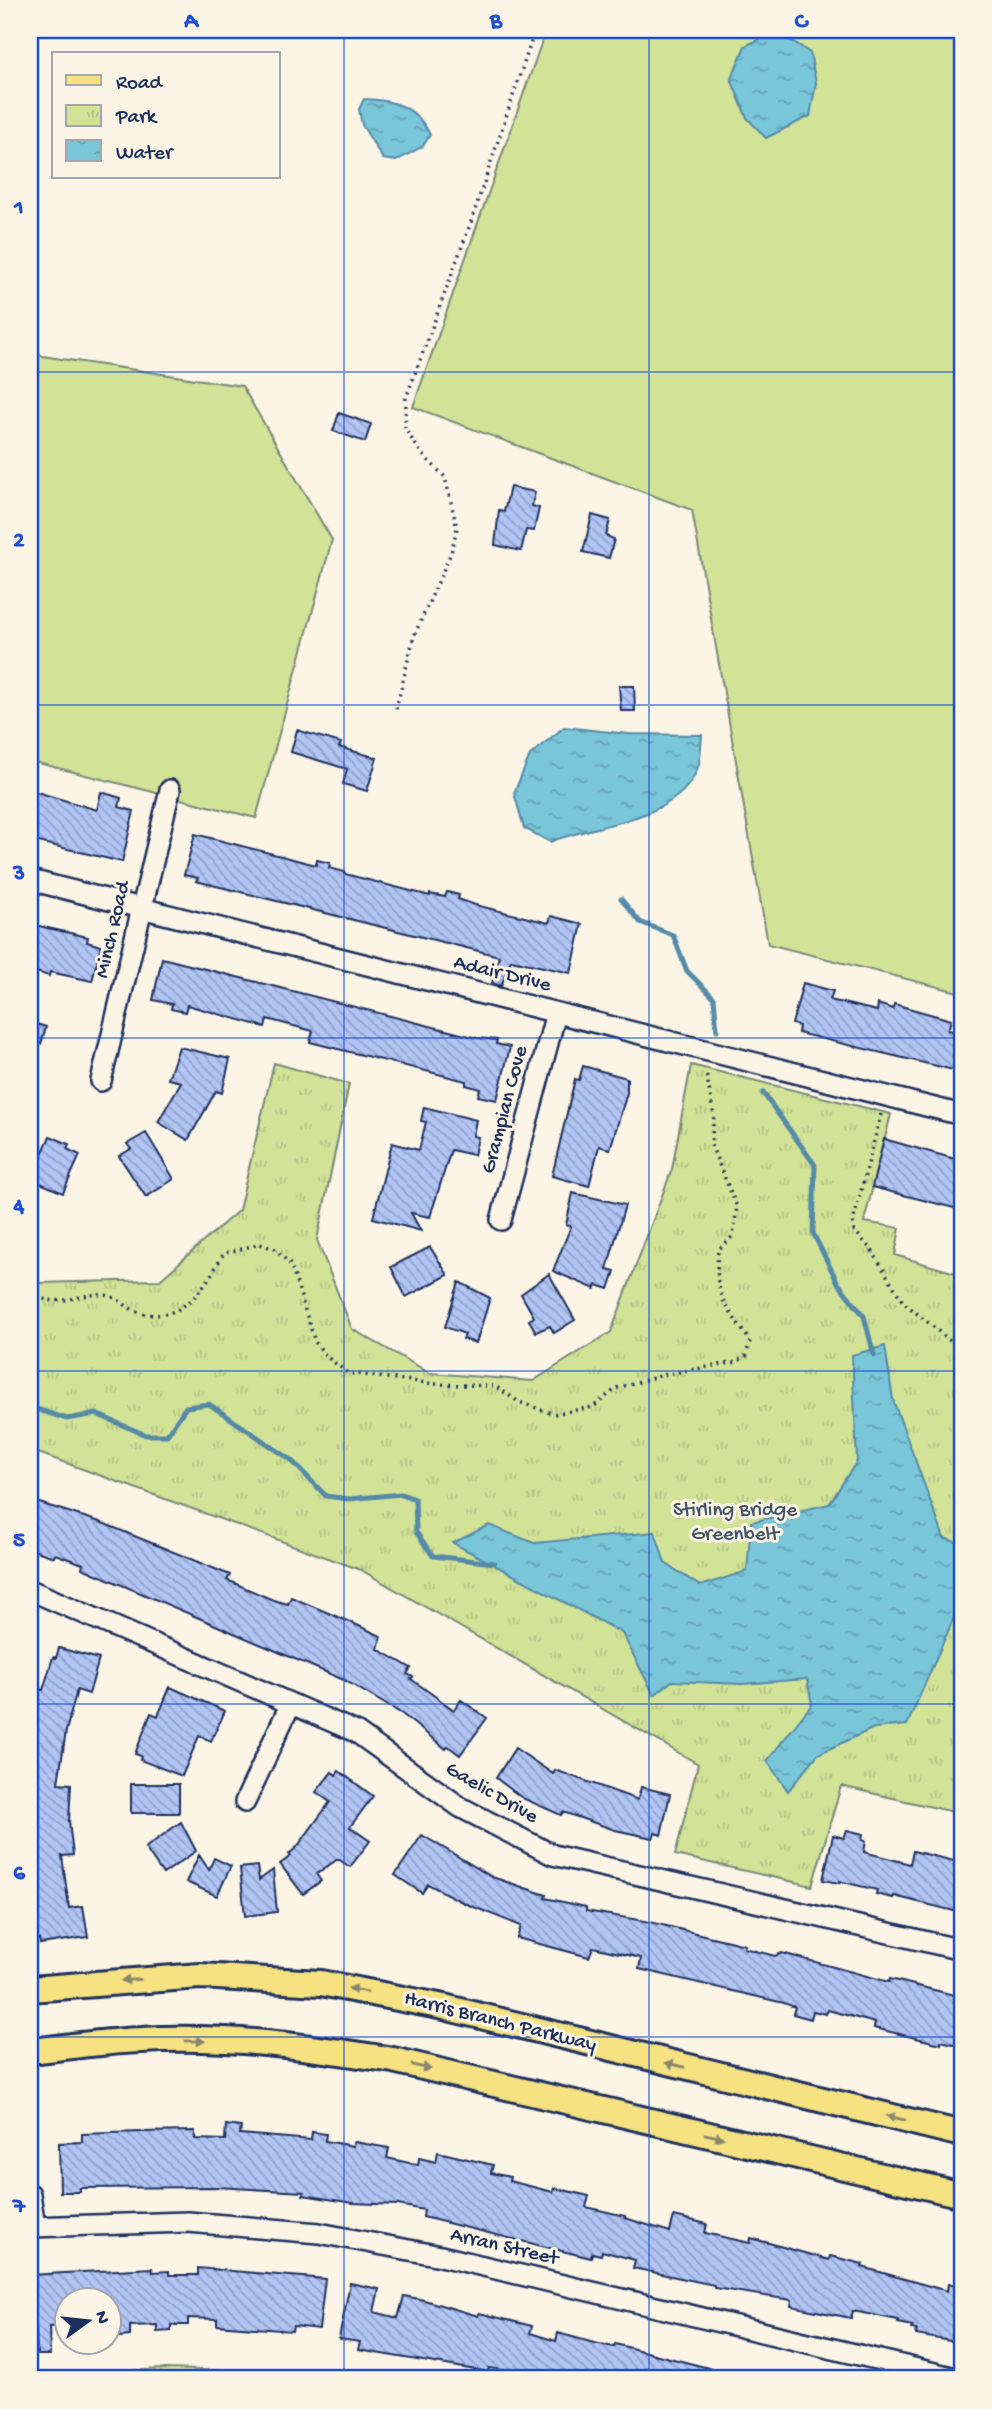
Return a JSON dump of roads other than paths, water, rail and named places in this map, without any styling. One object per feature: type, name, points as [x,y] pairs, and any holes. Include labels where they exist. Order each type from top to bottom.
[{"type":"main road","name":"Harris Branch Parkway","points":[[30,1989],[200,1976],[321,1983],[444,2007],[962,2134]]},
{"type":"main road","points":[[30,2051],[143,2039],[241,2042],[339,2051],[393,2060],[962,2195]]},
{"type":"street","name":"Minch Road","points":[[101,1081],[170,790]]},
{"type":"street","name":"Adair Drive","points":[[30,880],[962,1115]]},
{"type":"street","name":"Grampian Cove","points":[[501,1220],[556,1013]]},
{"type":"street","name":"Gaelic Drive","points":[[30,1590],[160,1644],[290,1705],[356,1732],[460,1807],[553,1855],[962,1950]]},
{"type":"street","points":[[246,1802],[290,1705]]},
{"type":"street","points":[[30,2194],[32,2227]]},
{"type":"street","name":"Arran Street","points":[[32,2227],[188,2222],[319,2233],[441,2256],[960,2379]]},
{"type":"water","points":[[770,34],[794,42],[810,53],[816,83],[810,116],[766,138],[747,118],[731,79],[745,46]]},
{"type":"water","points":[[364,99],[394,103],[411,111],[430,135],[423,146],[396,161],[383,159],[362,125],[359,109]]},
{"type":"water","points":[[564,727],[629,734],[702,735],[698,767],[688,785],[674,799],[655,809],[634,818],[550,842],[524,828],[514,793],[530,755]]},
{"type":"water","points":[[885,1346],[893,1400],[944,1538],[962,1544],[962,1599],[907,1725],[874,1728],[818,1754],[788,1791],[767,1761],[812,1704],[807,1679],[742,1684],[672,1681],[654,1695],[622,1633],[453,1543],[489,1525],[534,1543],[655,1532],[665,1563],[700,1586],[747,1571],[751,1522],[829,1504],[857,1461],[852,1355]]},
{"type":"waterway","points":[[621,899],[640,922],[673,935],[687,971],[714,998],[717,1030]]},
{"type":"waterway","points":[[763,1093],[815,1165],[813,1233],[838,1283],[864,1316],[874,1355]]},
{"type":"waterway","points":[[30,1407],[67,1419],[96,1414],[146,1435],[167,1435],[186,1407],[209,1404],[290,1459],[326,1496],[349,1499],[401,1494],[415,1499],[416,1532],[433,1556],[494,1563]]},
{"type":"park label","name":"Stirling Bridge Greenbelt","points":[[735,1523]]}]
